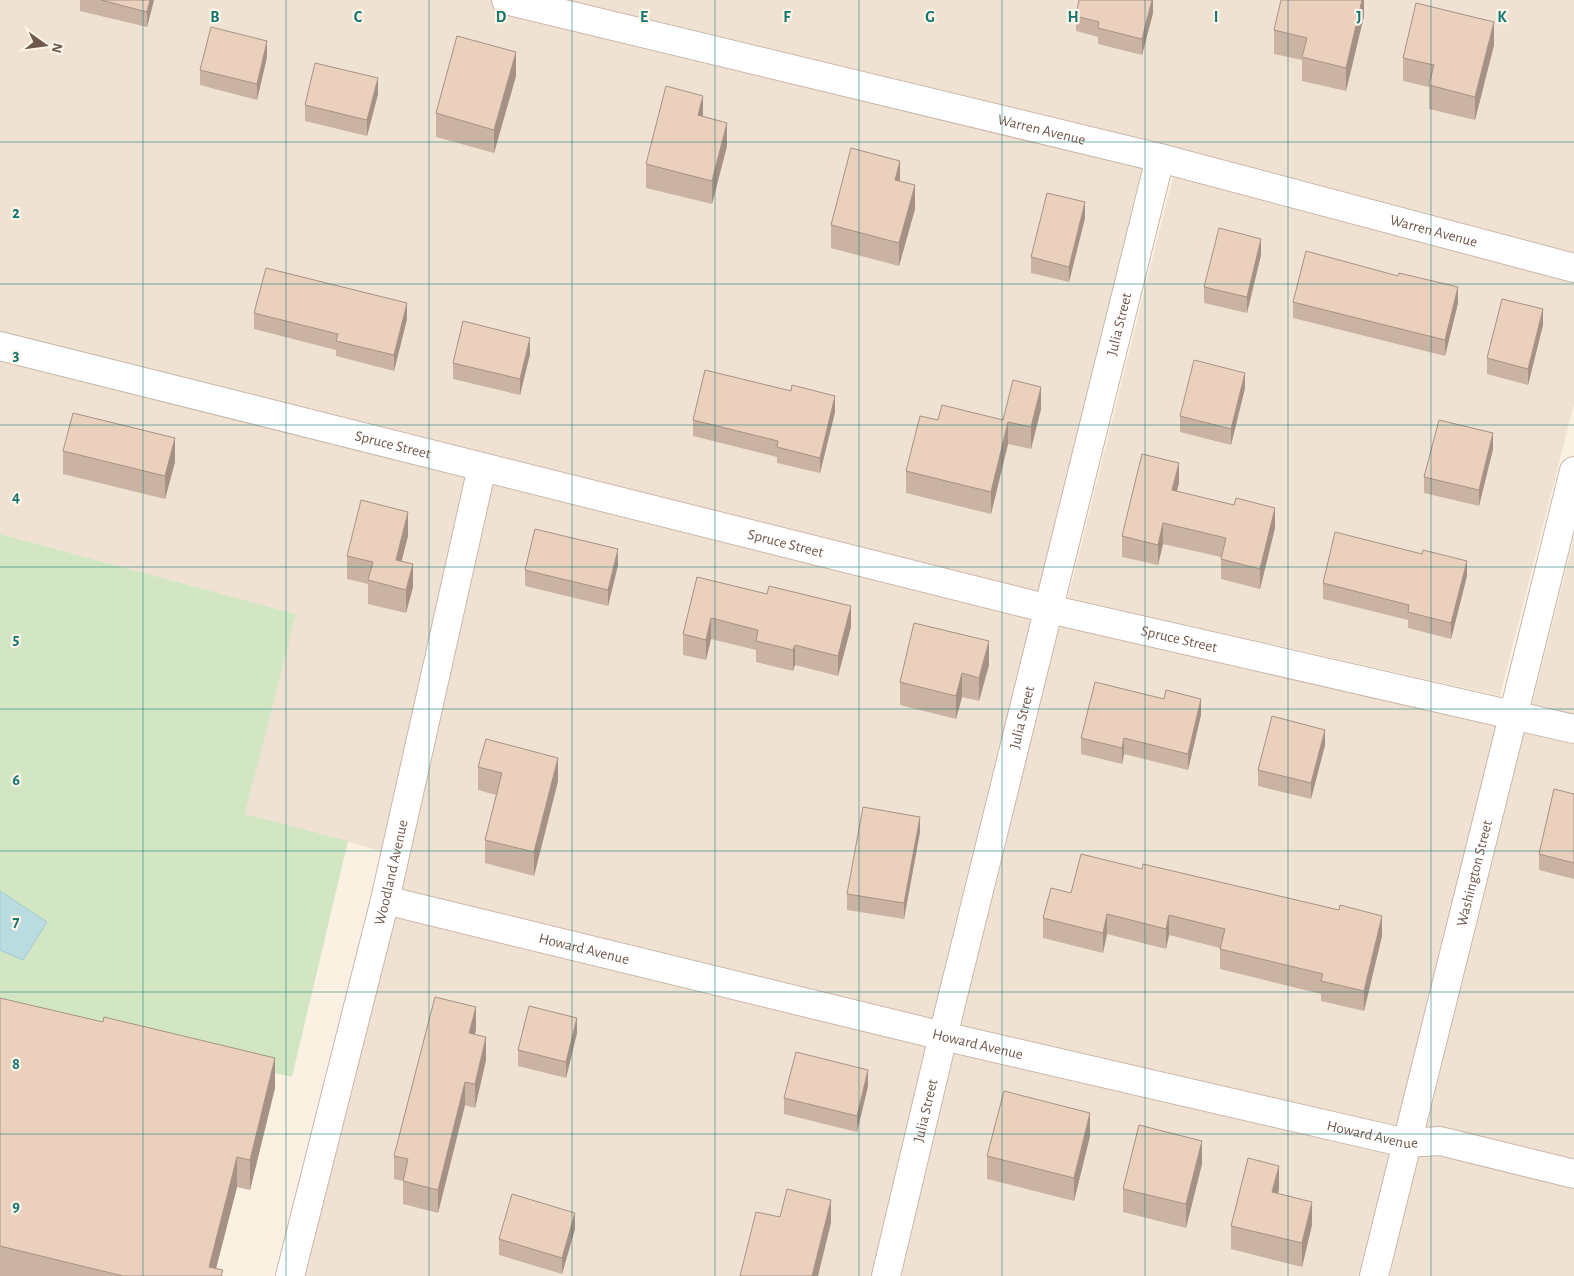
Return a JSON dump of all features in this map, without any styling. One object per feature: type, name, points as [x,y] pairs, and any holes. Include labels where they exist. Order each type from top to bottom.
[{"type":"street","name":"Warren Avenue","points":[[506,0],[1160,158],[1574,268]]},
{"type":"street","name":"Julia Street","points":[[886,1276],[943,1036],[1160,158]]},
{"type":"street","name":"Spruce Street","points":[[0,346],[1049,609],[1574,729]]},
{"type":"street","name":"Woodland Avenue","points":[[290,1276],[384,900],[482,467]]},
{"type":"street","name":"Washington Street","points":[[1374,1276],[1512,714],[1574,471]]},
{"type":"street","name":"Howard Avenue","points":[[384,900],[943,1036],[1406,1143],[1440,1141],[1574,1174]]},
{"type":"shaded area","points":[[0,0],[506,0],[1160,158],[1049,608],[1574,729],[1574,1276],[286,1276],[392,854],[245,814],[295,614],[0,534]]},
{"type":"shaded area","points":[[568,0],[1574,0],[1574,253],[1148,140]]},
{"type":"shaded area","points":[[1173,176],[1574,282],[1574,404],[1500,696],[1068,598]]},
{"type":"shaded area","points":[[1574,538],[1574,714],[1532,704]]},
{"type":"green space","points":[[0,534],[296,614],[245,814],[348,841],[292,1077],[0,1012],[0,950],[23,959],[0,891]]},
{"type":"water","points":[[0,891],[47,922],[23,960],[0,950]]},
{"type":"building","points":[[101,0],[150,0],[147,12]]},
{"type":"building","points":[[1079,0],[1152,0],[1142,39],[1098,28],[1099,22],[1076,16]]},
{"type":"building","points":[[1281,0],[1362,0],[1346,68],[1302,57],[1307,38],[1274,30]]},
{"type":"building","points":[[1416,3],[1494,22],[1475,97],[1429,85],[1434,65],[1403,58]]},
{"type":"building","points":[[211,27],[267,41],[257,84],[200,70]]},
{"type":"building","points":[[457,36],[516,52],[494,130],[436,113]]},
{"type":"building","points":[[315,63],[378,78],[367,120],[305,105]]},
{"type":"building","points":[[666,86],[703,96],[698,115],[727,123],[712,181],[646,164]]},
{"type":"building","points":[[851,148],[900,161],[895,180],[915,185],[899,243],[831,225]]},
{"type":"building","points":[[1047,193],[1085,202],[1069,267],[1031,257]]},
{"type":"building","points":[[1219,228],[1261,239],[1247,297],[1204,287]]},
{"type":"building","points":[[1306,251],[1398,276],[1399,273],[1458,287],[1445,340],[1293,302]]},
{"type":"building","points":[[266,268],[407,303],[394,355],[336,341],[338,334],[254,313]]},
{"type":"building","points":[[1502,299],[1543,309],[1528,369],[1487,358]]},
{"type":"building","points":[[463,321],[530,338],[520,379],[453,363]]},
{"type":"building","points":[[1194,360],[1245,373],[1231,429],[1180,416]]},
{"type":"building","points":[[705,370],[791,391],[792,385],[835,396],[820,458],[777,447],[778,441],[693,420]]},
{"type":"building","points":[[1013,380],[1041,387],[1031,427],[1008,422],[991,492],[906,471],[920,416],[938,420],[942,405],[1003,420]]},
{"type":"building","points":[[73,413],[175,438],[165,476],[63,451]]},
{"type":"building","points":[[1439,420],[1493,433],[1479,490],[1424,477]]},
{"type":"building","points":[[1142,454],[1179,463],[1172,490],[1234,505],[1236,498],[1275,508],[1260,569],[1221,559],[1226,538],[1163,523],[1158,545],[1122,536]]},
{"type":"building","points":[[361,500],[408,512],[396,560],[413,564],[406,590],[368,580],[373,562],[347,556]]},
{"type":"building","points":[[535,529],[618,549],[608,590],[525,570]]},
{"type":"building","points":[[1335,532],[1422,554],[1423,550],[1467,561],[1451,623],[1408,612],[1409,605],[1323,583]]},
{"type":"building","points":[[697,577],[767,594],[769,586],[851,606],[838,656],[795,645],[793,650],[756,641],[758,630],[711,618],[706,640],[683,634]]},
{"type":"building","points":[[914,623],[989,641],[979,678],[962,673],[956,696],[900,682]]},
{"type":"building","points":[[1095,682],[1164,699],[1166,690],[1201,699],[1188,754],[1124,738],[1122,748],[1081,738]]},
{"type":"building","points":[[1272,716],[1325,730],[1311,783],[1258,770]]},
{"type":"building","points":[[486,739],[558,758],[534,852],[485,840],[502,773],[478,767]]},
{"type":"building","points":[[1554,789],[1574,794],[1574,863],[1539,854]]},
{"type":"building","points":[[863,807],[920,817],[904,903],[847,894]]},
{"type":"building","points":[[1081,854],[1142,869],[1143,864],[1339,910],[1340,905],[1382,916],[1364,991],[1321,981],[1323,974],[1220,949],[1225,929],[1169,915],[1166,929],[1107,914],[1103,933],[1043,918],[1051,888],[1071,893]]},
{"type":"building","points":[[435,997],[476,1007],[469,1033],[486,1037],[475,1084],[465,1082],[438,1190],[403,1181],[408,1159],[394,1156]]},
{"type":"building","points":[[0,998],[103,1022],[104,1017],[275,1058],[250,1160],[237,1157],[209,1267],[223,1270],[221,1276],[123,1276],[0,1246]]},
{"type":"building","points":[[529,1006],[577,1018],[566,1062],[518,1050]]},
{"type":"building","points":[[796,1052],[868,1070],[857,1116],[784,1098]]},
{"type":"building","points":[[1004,1091],[1090,1113],[1074,1178],[987,1156]]},
{"type":"building","points":[[1139,1125],[1202,1141],[1186,1204],[1123,1189]]},
{"type":"building","points":[[1248,1158],[1279,1166],[1272,1192],[1312,1202],[1302,1243],[1231,1226]]},
{"type":"building","points":[[787,1189],[831,1200],[812,1276],[740,1276],[756,1212],[780,1217]]},
{"type":"building","points":[[512,1194],[575,1213],[562,1258],[499,1239]]}]
